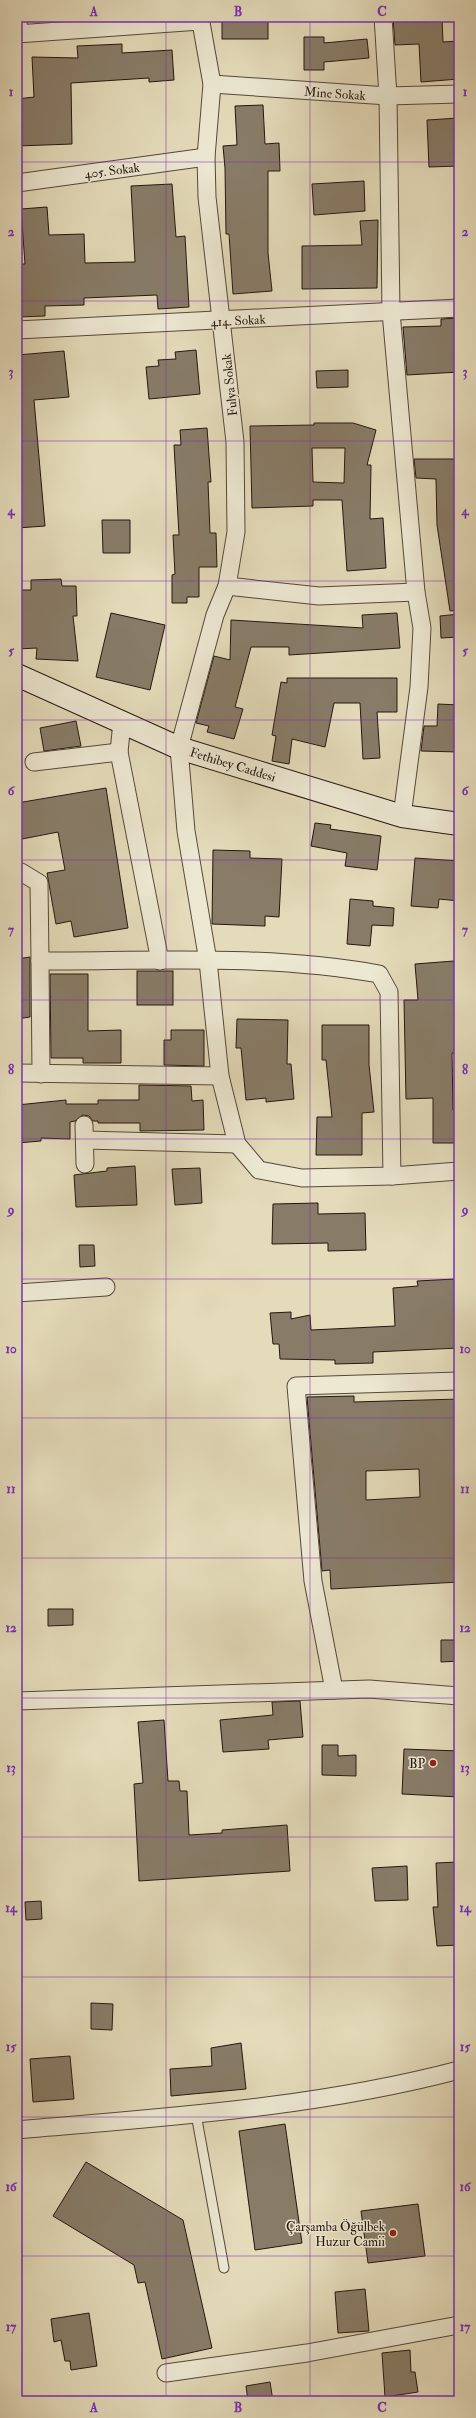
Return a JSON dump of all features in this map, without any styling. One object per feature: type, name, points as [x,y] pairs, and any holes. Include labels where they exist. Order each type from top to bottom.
[{"type":"street","points":[[383,17],[388,96],[391,312],[416,592],[422,628],[419,680],[402,816]]},
{"type":"street","points":[[18,29],[200,19]]},
{"type":"street","name":"Fulya Sokak","points":[[200,19],[212,84],[206,157],[207,197],[235,442],[236,532],[227,586],[215,615],[179,748],[186,831],[208,961],[220,1076],[237,1144]]},
{"type":"street","name":"Mine Sokak","points":[[212,84],[388,96],[459,94]]},
{"type":"street","name":"405. Sokak","points":[[17,183],[206,157]]},
{"type":"street","name":"414. Sokak","points":[[17,330],[222,321],[459,308]]},
{"type":"street","points":[[227,586],[318,596],[416,592]]},
{"type":"street","name":"Fethibey Caddesi","points":[[17,675],[179,748],[402,816],[459,824]]},
{"type":"street","points":[[122,722],[119,752],[160,961]]},
{"type":"street","points":[[34,762],[119,752]]},
{"type":"street","points":[[17,872],[21,872],[38,884],[41,1074]]},
{"type":"street","points":[[40,961],[262,962],[341,967],[379,974],[389,992],[392,1176]]},
{"type":"street","points":[[17,1073],[220,1076]]},
{"type":"street","points":[[85,1164],[84,1133],[237,1144],[259,1170],[302,1178],[392,1176],[459,1171]]},
{"type":"street","points":[[17,1293],[106,1287]]},
{"type":"street","points":[[334,1690],[313,1581],[296,1386],[459,1381]]},
{"type":"street","points":[[17,1702],[369,1689],[459,1696]]},
{"type":"street","points":[[17,2130],[196,2114],[398,2086],[459,2070]]},
{"type":"street","points":[[166,2373],[307,2353],[459,2324]]},
{"type":"lane","points":[[196,2114],[224,2268]]},
{"type":"building","points":[[222,17],[268,17],[268,39],[222,39]]},
{"type":"building","points":[[393,17],[442,17],[443,42],[459,41],[459,79],[421,82],[419,44],[395,45]]},
{"type":"building","points":[[304,37],[324,37],[324,43],[367,39],[369,58],[324,62],[324,70],[304,70]]},
{"type":"building","points":[[122,44],[122,53],[172,50],[174,80],[149,82],[149,78],[71,83],[72,144],[17,146],[17,99],[34,97],[32,57],[78,58],[77,46]]},
{"type":"building","points":[[263,105],[265,144],[279,143],[280,171],[268,171],[268,253],[272,291],[233,294],[229,234],[226,234],[225,168],[223,146],[237,145],[235,106]]},
{"type":"building","points":[[459,118],[459,166],[429,167],[427,120]]},
{"type":"building","points":[[364,181],[365,211],[314,215],[312,184]]},
{"type":"building","points":[[172,184],[176,237],[185,236],[189,307],[158,309],[157,295],[84,298],[84,305],[45,306],[45,316],[17,317],[17,264],[25,264],[21,209],[47,207],[49,235],[84,234],[85,263],[135,262],[131,186]]},
{"type":"building","points":[[378,220],[377,288],[302,289],[302,246],[362,245],[360,221]]},
{"type":"building","points":[[459,318],[459,372],[407,375],[403,327],[441,326],[441,319]]},
{"type":"building","points":[[196,350],[200,394],[149,399],[146,367],[159,366],[158,360],[176,359],[175,352]]},
{"type":"building","points":[[64,351],[69,397],[34,400],[45,526],[17,528],[17,355]]},
{"type":"building","points":[[348,370],[348,387],[317,388],[316,371]]},
{"type":"building","points":[[314,423],[353,423],[376,430],[367,465],[371,465],[370,519],[383,518],[386,568],[347,571],[342,500],[313,500],[313,506],[252,508],[250,426],[314,425]],"holes":[[[312,448],[345,448],[344,483],[313,482]]]},
{"type":"building","points":[[207,428],[211,482],[208,482],[210,533],[216,533],[217,567],[199,567],[199,597],[187,597],[187,603],[172,603],[172,575],[175,574],[173,535],[179,535],[174,445],[181,445],[180,430]]},
{"type":"building","points":[[414,459],[459,459],[459,610],[450,611],[437,525],[436,479],[416,478]]},
{"type":"building","points":[[102,520],[130,520],[130,553],[103,553]]},
{"type":"building","points":[[61,579],[62,586],[76,586],[77,616],[73,616],[78,661],[36,659],[37,648],[17,649],[17,590],[31,590],[31,580]]},
{"type":"building","points":[[111,613],[165,625],[150,690],[96,677]]},
{"type":"building","points":[[397,613],[400,648],[289,655],[289,647],[251,647],[235,707],[243,709],[234,739],[207,732],[209,726],[196,723],[214,656],[230,660],[231,620],[363,628],[362,615]]},
{"type":"building","points":[[459,614],[459,637],[441,638],[440,616]]},
{"type":"building","points":[[287,678],[397,678],[397,712],[377,712],[380,758],[363,759],[360,703],[334,703],[325,747],[292,739],[289,764],[272,761],[276,736],[272,735],[281,682],[287,683]]},
{"type":"building","points":[[438,704],[459,705],[458,752],[421,751],[424,726],[437,726]]},
{"type":"building","points":[[76,721],[81,746],[44,751],[40,728]]},
{"type":"building","points":[[106,788],[128,928],[74,937],[71,921],[56,924],[47,873],[65,870],[58,832],[17,840],[17,803]]},
{"type":"building","points":[[315,823],[331,825],[330,829],[381,836],[377,870],[345,866],[347,853],[311,846]]},
{"type":"building","points":[[213,850],[250,851],[250,858],[282,859],[279,917],[265,916],[265,926],[212,924]]},
{"type":"building","points":[[415,858],[459,861],[459,901],[439,899],[438,908],[411,906]]},
{"type":"building","points":[[350,899],[373,901],[373,906],[394,908],[393,926],[372,925],[370,946],[347,944]]},
{"type":"building","points":[[30,957],[30,1017],[17,1019],[17,959]]},
{"type":"building","points":[[454,961],[457,1000],[459,999],[459,1053],[452,1053],[453,1110],[459,1110],[459,1143],[433,1143],[433,1098],[406,1099],[404,1000],[418,1000],[415,964]]},
{"type":"building","points":[[137,971],[173,971],[173,1005],[137,1005]]},
{"type":"building","points":[[50,974],[88,974],[88,1031],[121,1030],[121,1063],[83,1063],[83,1058],[51,1058]]},
{"type":"building","points":[[237,1019],[288,1020],[287,1064],[291,1064],[294,1099],[266,1102],[266,1098],[246,1100],[241,1048],[236,1048]]},
{"type":"building","points":[[322,1025],[369,1025],[369,1065],[374,1112],[362,1113],[362,1155],[316,1155],[317,1117],[332,1117],[326,1060],[322,1060]]},
{"type":"building","points":[[171,1030],[204,1030],[204,1066],[164,1065],[164,1040],[171,1040]]},
{"type":"building","points":[[139,1085],[191,1086],[192,1101],[203,1100],[204,1130],[140,1131],[140,1123],[98,1123],[98,1121],[93,1121],[89,1116],[83,1115],[75,1121],[70,1122],[70,1139],[41,1138],[41,1141],[17,1143],[17,1105],[66,1100],[66,1104],[98,1104],[98,1100],[139,1100]]},
{"type":"building","points":[[135,1166],[137,1205],[76,1207],[74,1175],[107,1171],[107,1168]]},
{"type":"building","points":[[200,1168],[202,1203],[175,1205],[172,1169]]},
{"type":"building","points":[[318,1203],[318,1214],[365,1213],[366,1250],[328,1251],[328,1243],[272,1244],[273,1204]]},
{"type":"building","points":[[79,1245],[94,1245],[95,1266],[80,1267]]},
{"type":"building","points":[[455,1279],[456,1291],[459,1291],[459,1348],[373,1352],[373,1363],[335,1364],[335,1360],[280,1359],[279,1344],[273,1344],[270,1313],[291,1312],[291,1319],[310,1315],[311,1330],[395,1326],[393,1288],[418,1286],[417,1281]]},
{"type":"building","points":[[354,1396],[354,1402],[459,1399],[459,1582],[331,1589],[330,1570],[322,1571],[307,1397]],"holes":[[[419,1469],[420,1497],[366,1500],[366,1471]]]},
{"type":"building","points":[[48,1609],[73,1609],[73,1625],[48,1626]]},
{"type":"building","points":[[441,1640],[459,1640],[459,1661],[441,1662]]},
{"type":"building","points":[[300,1701],[303,1737],[268,1740],[269,1749],[223,1752],[220,1720],[273,1715],[272,1702]]},
{"type":"building","points":[[164,1720],[168,1781],[179,1781],[180,1791],[187,1791],[189,1835],[222,1833],[222,1830],[287,1825],[290,1871],[139,1881],[134,1784],[143,1783],[138,1722]]},
{"type":"building","points":[[322,1745],[338,1745],[338,1756],[356,1755],[356,1776],[322,1775]]},
{"type":"building","points":[[404,1749],[459,1751],[459,1797],[402,1794]]},
{"type":"building","points":[[459,1862],[459,1945],[437,1946],[433,1907],[438,1907],[436,1863]]},
{"type":"building","points":[[407,1866],[408,1900],[375,1901],[372,1868]]},
{"type":"building","points":[[41,1901],[42,1919],[26,1920],[25,1902]]},
{"type":"building","points":[[91,2003],[113,2004],[112,2030],[91,2029]]},
{"type":"building","points":[[241,2043],[246,2089],[171,2096],[170,2069],[212,2066],[211,2048]]},
{"type":"building","points":[[70,2056],[74,2099],[33,2102],[30,2059]]},
{"type":"building","points":[[285,2124],[302,2243],[255,2250],[239,2131]]},
{"type":"building","points":[[86,2162],[183,2220],[212,2348],[162,2359],[145,2282],[138,2283],[134,2265],[53,2216]]},
{"type":"building","name":"Çarşamba Öğülbek Huzur Camii","points":[[418,2204],[425,2256],[368,2263],[361,2211]]},
{"type":"building","points":[[365,2289],[369,2331],[338,2333],[335,2292]]},
{"type":"building","points":[[89,2313],[97,2366],[71,2370],[70,2361],[65,2361],[61,2340],[54,2342],[51,2319]]},
{"type":"building","points":[[410,2350],[411,2372],[415,2372],[418,2392],[385,2397],[382,2353]]},
{"type":"building","points":[[270,2382],[273,2401],[248,2401],[246,2386]]},
{"type":"place","name":"BP","points":[[433,1763]]},
{"type":"place","name":"Çarşamba Öğülbek Huzur Camii","points":[[393,2233]]}]
